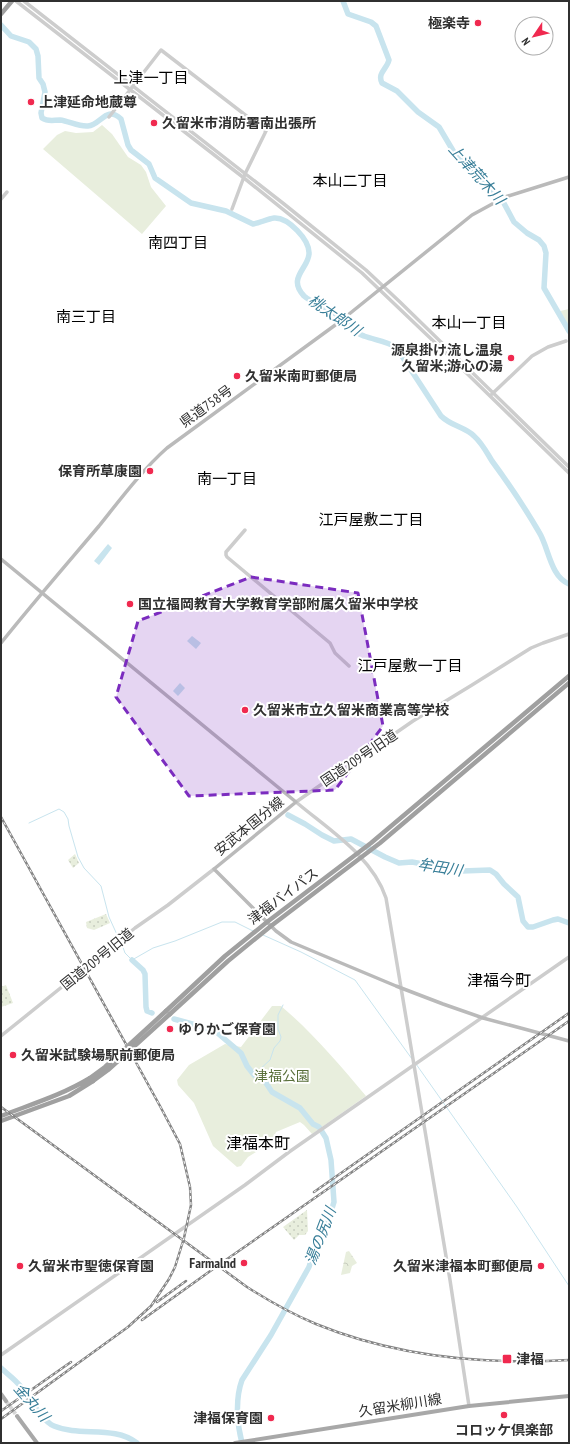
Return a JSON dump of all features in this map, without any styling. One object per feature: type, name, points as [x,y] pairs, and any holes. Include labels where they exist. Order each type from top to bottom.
[{"type":"highway","points":[[1,14],[12,1]]},
{"type":"highway","name":"津福バイパス","points":[[168,1012],[225,956],[267,922],[357,854],[569,676]]},
{"type":"highway","name":"津福バイパス","points":[[1,1121],[69,1096],[91,1080],[228,961],[271,926],[362,857],[569,683]]},
{"type":"highway","name":"津福バイパス","points":[[1,1116],[51,1098],[91,1080]]},
{"type":"main road","name":"県道758号","points":[[1,643],[42,592],[161,453],[338,323],[465,220],[481,209],[505,197],[569,177]]},
{"type":"main road","name":"安武本国分線","points":[[1,559],[296,802],[214,869],[271,926],[291,942],[402,989],[483,1018],[569,1041]]},
{"type":"main road","points":[[1,1394],[6,1401]]},
{"type":"main road","name":"久留米柳川線","points":[[236,1443],[468,1406],[569,1396]]},
{"type":"main road","points":[[17,1416],[37,1443]]},
{"type":"street","points":[[16,1],[246,174],[384,286],[569,467]]},
{"type":"street","points":[[24,1],[380,289],[569,474]]},
{"type":"street","points":[[109,117],[161,50],[266,131],[244,178],[232,209]]},
{"type":"street","points":[[1,199],[7,192]]},
{"type":"street","points":[[490,397],[532,356],[548,347],[566,341]]},
{"type":"street","points":[[245,530],[226,552],[227,557],[330,643],[335,653],[349,666]]},
{"type":"street","name":"国道209号旧道","points":[[296,802],[413,722],[532,648],[569,634]]},
{"type":"street","points":[[296,802],[362,857],[382,885],[386,898],[450,1280],[468,1406]]},
{"type":"street","name":"国道209号旧道","points":[[1,1036],[135,928],[168,905],[214,869]]},
{"type":"street","points":[[1,1355],[245,1185],[289,1152],[569,958]]},
{"type":"highlighted area","points":[[251,577],[358,593],[383,726],[335,790],[189,796],[116,697],[138,621]]},
{"type":"green space","points":[[102,125],[112,134],[128,157],[141,165],[146,172],[151,187],[166,206],[142,234],[43,149],[57,135],[65,131],[76,133],[93,132]]},
{"type":"green space","points":[[569,309],[569,326],[560,311]]},
{"type":"green space","points":[[75,854],[79,863],[73,868],[68,860]]},
{"type":"green space","points":[[106,914],[110,923],[94,930],[87,928],[86,922]]},
{"type":"green space","points":[[6,985],[13,1003],[1,1007],[1,987]]},
{"type":"green space","name":"津福公園","points":[[272,1006],[281,1006],[304,1027],[366,1096],[312,1134],[300,1122],[276,1132],[272,1142],[248,1157],[241,1166],[237,1167],[213,1146],[194,1103],[178,1085],[177,1080],[189,1065],[225,1044],[241,1047]]},
{"type":"green space","points":[[307,1210],[308,1231],[305,1235],[299,1235],[294,1240],[283,1227]]},
{"type":"green space","points":[[349,1251],[357,1263],[352,1266],[350,1273],[341,1275],[346,1252]]},
{"type":"water","points":[[108,544],[112,548],[99,565],[94,561]]},
{"type":"water","points":[[192,636],[201,643],[196,649],[187,641]]},
{"type":"water","points":[[180,683],[185,688],[178,696],[173,691]]},
{"type":"waterway","name":"上津荒木川","points":[[343,1],[348,14],[371,22],[376,26],[389,60],[381,74],[382,83],[397,91],[418,112],[439,127],[455,154],[483,183],[500,196],[514,222],[527,233],[539,240],[544,246],[546,253],[544,288],[569,331]]},
{"type":"waterway","name":"桃太郎川","points":[[1,25],[11,36],[29,42],[36,49],[38,56],[39,78],[43,84],[45,92],[41,113],[42,118],[88,126],[97,123],[107,115],[116,115],[121,119],[128,145],[131,150],[149,164],[155,178],[191,203],[226,211],[253,224],[274,218],[280,219],[286,221],[297,230],[306,242],[309,254],[298,279],[297,284],[299,290],[311,301],[333,312],[359,334],[396,347],[441,416],[449,422],[466,430],[482,445],[517,496],[539,532],[558,575],[569,584]]},
{"type":"waterway","points":[[29,823],[59,809],[64,812],[68,819],[78,857],[84,868],[101,886],[109,917],[119,939]]},
{"type":"waterway","name":"牟田川","points":[[288,815],[334,841],[351,839],[399,863],[412,862],[462,871],[490,870],[496,874],[518,897],[523,921],[528,927],[533,927],[558,919],[569,923]]},
{"type":"waterway","points":[[121,942],[125,953],[132,960],[153,948],[175,941],[222,922],[235,922],[253,931]]},
{"type":"waterway","points":[[263,935],[301,952],[355,980],[412,1059]]},
{"type":"waterway","name":"湯の尻川","points":[[132,960],[143,970],[145,974],[146,1007],[147,1011],[152,1013]]},
{"type":"waterway","points":[[256,1076],[259,1070],[270,1060],[274,1048],[280,1041],[281,1037],[278,1029],[278,1015],[283,1005]]},
{"type":"waterway","name":"湯の尻川","points":[[174,1019],[214,1030],[241,1053],[247,1066],[254,1075],[264,1080],[272,1092],[300,1108],[313,1124],[319,1127],[326,1138],[331,1160],[334,1202],[330,1215],[317,1241],[309,1267],[271,1335],[242,1380],[238,1395],[239,1428],[242,1443]]},
{"type":"waterway","points":[[416,1064],[517,1207],[569,1286]]},
{"type":"waterway","name":"金丸川","points":[[1,1368],[19,1384],[40,1414],[54,1426],[75,1431],[118,1434],[137,1443]]},
{"type":"tunnel","points":[[6,1401],[17,1416]]},
{"type":"railway","points":[[1,817],[180,1144],[190,1187],[191,1205],[184,1238],[175,1267],[151,1306],[128,1327],[1,1419]]},
{"type":"railway","points":[[314,1192],[569,1013]]},
{"type":"railway","points":[[142,1320],[569,1021]]},
{"type":"railway","points":[[1,1107],[247,1287],[307,1320],[347,1335],[378,1344],[441,1356],[473,1360],[569,1360]]},
{"type":"railway","points":[[157,1302],[186,1281]]},
{"type":"railway","points":[[1,1411],[71,1362]]},
{"type":"place","name":"極楽寺","points":[[478,23]]},
{"type":"place","name":"上津延命地蔵尊","points":[[31,102]]},
{"type":"place","name":"久留米市消防署南出張所","points":[[154,123]]},
{"type":"place","name":"源泉掛け流し温泉 久留米;游心の湯","points":[[511,358]]},
{"type":"place","name":"久留米南町郵便局","points":[[237,376]]},
{"type":"place","name":"保育所草康園","points":[[150,471]]},
{"type":"place","name":"国立福岡教育大学教育学部附属久留米中学校","points":[[130,604]]},
{"type":"place","name":"久留米市立久留米商業高等学校","points":[[245,710]]},
{"type":"place","name":"ゆりかご保育園","points":[[170,1029]]},
{"type":"place","name":"久留米試験場駅前郵便局","points":[[13,1055]]},
{"type":"place","name":"Farmalnd","points":[[244,1263]]},
{"type":"place","name":"久留米市聖徳保育園","points":[[20,1266]]},
{"type":"place","name":"久留米津福本町郵便局","points":[[541,1266]]},
{"type":"place","name":"津福","points":[[507,1359]]},
{"type":"place","name":"コロッケ倶楽部","points":[[504,1415]]},
{"type":"place","name":"津福保育園","points":[[271,1418]]},
{"type":"district","name":"上津一丁目","points":[[151,77]]},
{"type":"district","name":"本山二丁目","points":[[350,180]]},
{"type":"district","name":"南四丁目","points":[[178,242]]},
{"type":"district","name":"南三丁目","points":[[86,316]]},
{"type":"district","name":"本山一丁目","points":[[469,322]]},
{"type":"district","name":"南一丁目","points":[[227,478]]},
{"type":"district","name":"江戸屋敷二丁目","points":[[371,519]]},
{"type":"district","name":"江戸屋敷一丁目","points":[[410,665]]},
{"type":"district","name":"津福今町","points":[[499,980]]},
{"type":"district","name":"津福本町","points":[[258,1143]]}]
